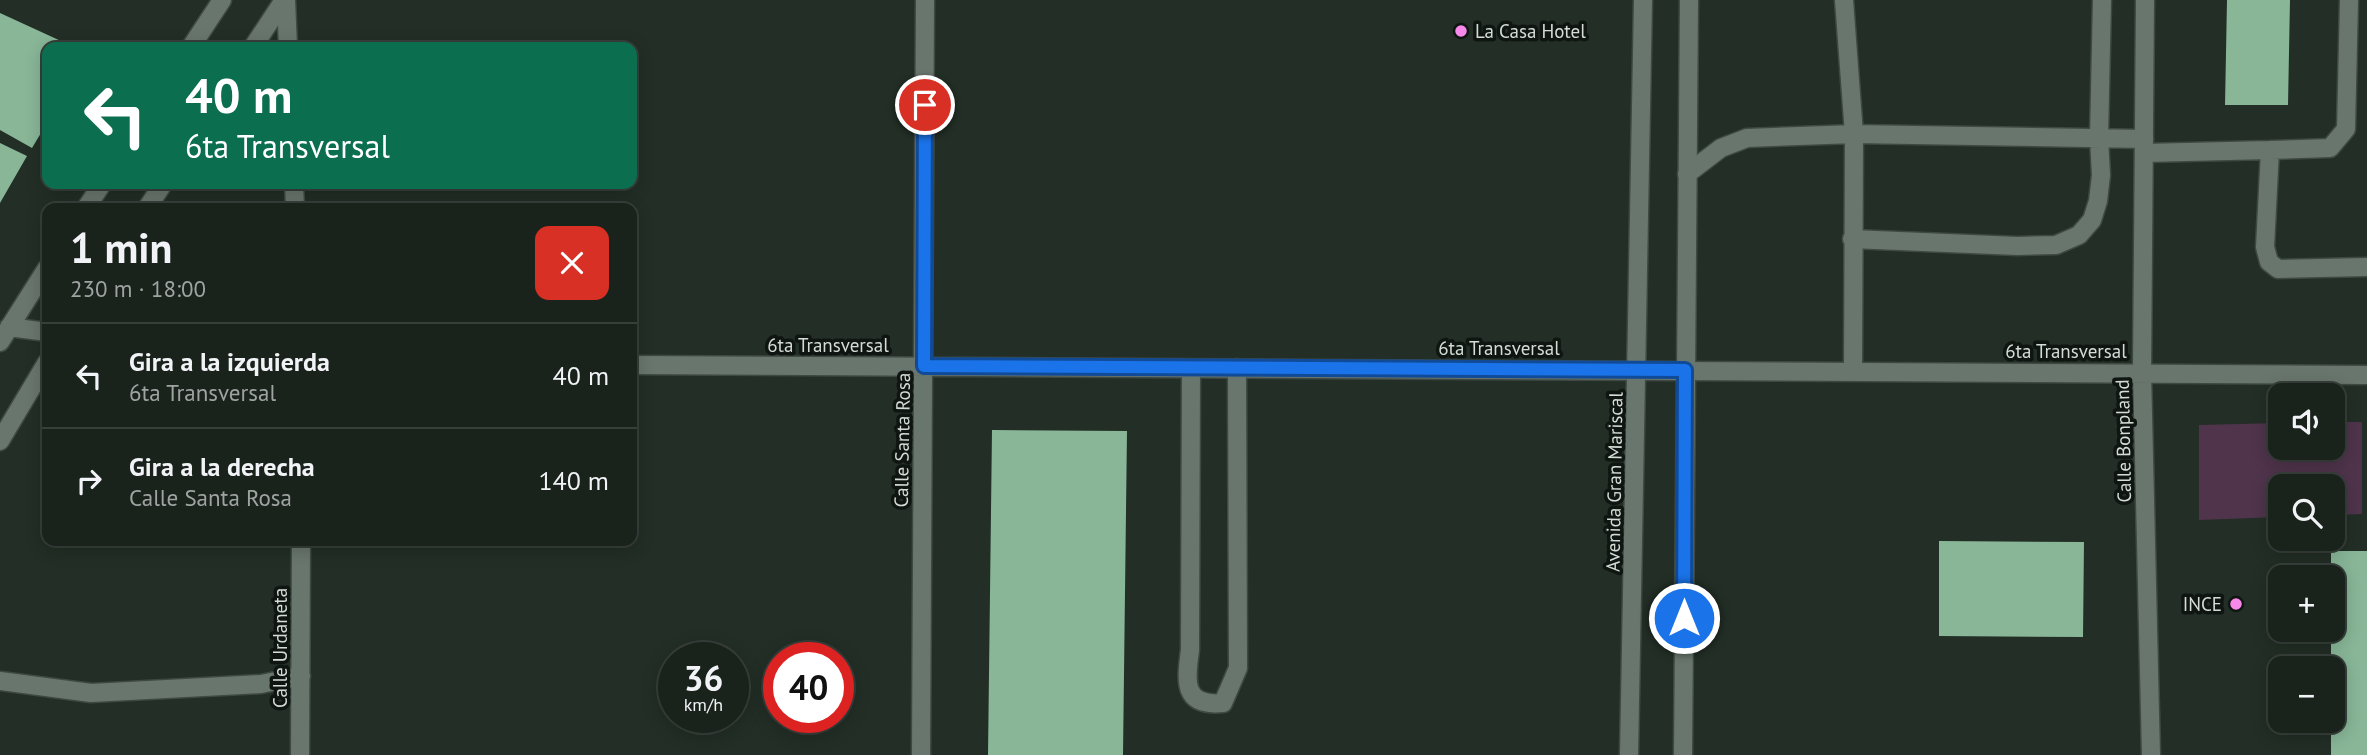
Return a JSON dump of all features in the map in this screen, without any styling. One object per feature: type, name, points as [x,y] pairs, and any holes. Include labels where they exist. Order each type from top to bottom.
[{"type":"street","points":[[194,42],[222,0]]},
{"type":"street","points":[[256,42],[285,0]]},
{"type":"street","points":[[285,0],[288,42]]},
{"type":"street","name":"Calle Santa Rosa","points":[[920,755],[925,0]]},
{"type":"street","name":"Avenida Gran Mariscal","points":[[1629,755],[1643,0]]},
{"type":"street","points":[[1683,755],[1689,0]]},
{"type":"street","points":[[1844,0],[1854,134],[1853,371]]},
{"type":"street","points":[[1852,239],[1935,244],[2056,245],[2079,235],[2092,219],[2098,201],[2101,175],[2099,138],[2102,0]]},
{"type":"street","name":"Calle Bonpland","points":[[2145,0],[2143,372],[2151,755]]},
{"type":"street","points":[[1687,174],[1721,148],[1747,138],[1854,134],[2099,138],[2144,146],[2270,150],[2330,148],[2346,129],[2349,0]]},
{"type":"street","points":[[2270,150],[2265,247],[2269,262],[2278,269],[2367,267]]},
{"type":"street","points":[[4,334],[42,276]]},
{"type":"street","points":[[4,334],[42,332]]},
{"type":"street","name":"6ta Transversal","points":[[637,365],[2367,375]]},
{"type":"street","points":[[1191,369],[1190,650],[1186,682],[1195,699],[1209,705],[1223,703],[1238,668],[1237,368]]},
{"type":"street","points":[[0,441],[42,370]]},
{"type":"street","name":"Calle Urdaneta","points":[[300,755],[301,546]]},
{"type":"street","points":[[0,681],[91,693],[261,684],[301,676]]},
{"type":"shaded area","points":[[2345,422],[2362,422],[2362,514],[2345,515],[2345,474],[2268,474],[2268,517],[2199,520],[2199,425],[2268,423],[2268,460],[2345,460]]},
{"type":"building","points":[[2227,0],[2290,0],[2288,105],[2225,105]]},
{"type":"building","points":[[0,13],[63,42],[42,42],[42,131],[32,148],[0,130]]},
{"type":"building","points":[[0,143],[27,156],[0,203]]},
{"type":"building","points":[[992,430],[1127,431],[1123,755],[988,755]]},
{"type":"building","points":[[1939,541],[2084,542],[2083,637],[1939,636]]},
{"type":"building","points":[[2331,551],[2367,551],[2367,755],[2331,755],[2331,733],[2345,733],[2345,656],[2331,656],[2331,642],[2345,642],[2345,565],[2331,565]]},
{"type":"place","name":"La Casa Hotel","points":[[1461,31]]},
{"type":"place","name":"INCE","points":[[2236,604]]},
{"type":"route","points":[[925,105],[924,366],[1685,370],[1684,618]]}]
